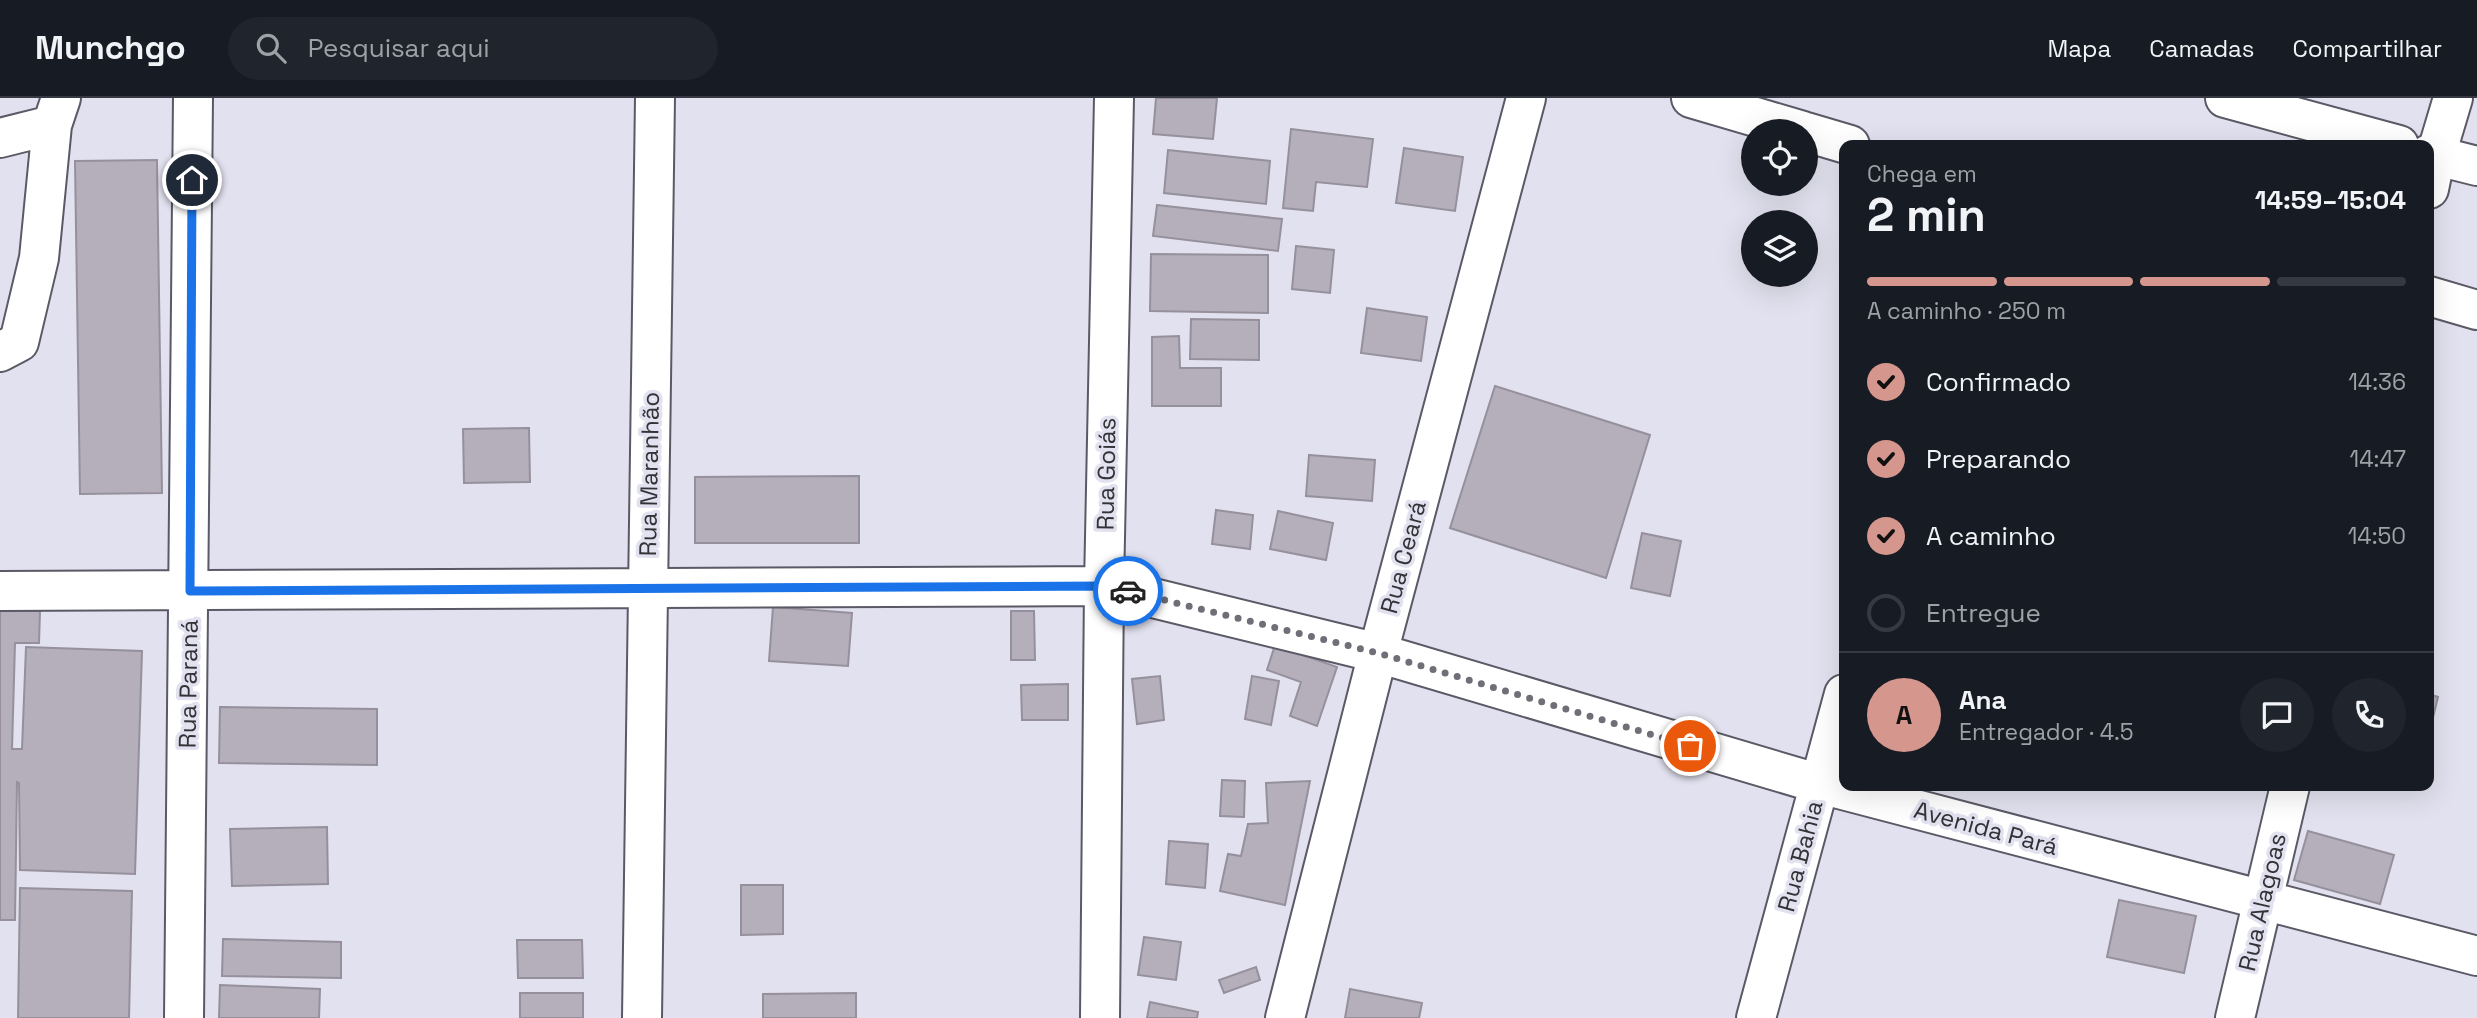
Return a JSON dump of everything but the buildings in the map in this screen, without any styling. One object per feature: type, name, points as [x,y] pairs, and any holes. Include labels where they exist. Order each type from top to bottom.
[{"type":"main road","name":"Rua Paraná","points":[[184,1018],[193,98]]},
{"type":"main road","name":"Rua Maranhão","points":[[642,1018],[654,98]]},
{"type":"main road","name":"Rua Goiás","points":[[1100,1018],[1104,586],[1114,98]]},
{"type":"main road","name":"Rua Ceará","points":[[1285,1018],[1378,653],[1526,98]]},
{"type":"main road","points":[[1691,98],[1761,119]]},
{"type":"main road","points":[[2225,98],[2380,140]]},
{"type":"main road","points":[[2434,157],[2453,98]]},
{"type":"main road","points":[[0,138],[57,112]]},
{"type":"main road","points":[[0,352],[19,342],[38,258],[57,112]]},
{"type":"main road","points":[[1818,136],[1839,142]]},
{"type":"main road","points":[[2434,166],[2477,166]]},
{"type":"main road","points":[[2434,297],[2477,310]]},
{"type":"main road","name":"Avenida Pará","points":[[0,591],[1104,586],[1378,653],[1839,789]]},
{"type":"main road","name":"Rua Bahia","points":[[1756,1018],[1839,713]]},
{"type":"main road","name":"Avenida Pará","points":[[1847,791],[2477,956]]},
{"type":"main road","name":"Rua Alagoas","points":[[2235,1018],[2289,791]]},
{"type":"way so far","points":[[1128,591],[1378,653],[1690,746]]},
{"type":"route","points":[[192,180],[190,591],[1104,586],[1128,591]]}]
